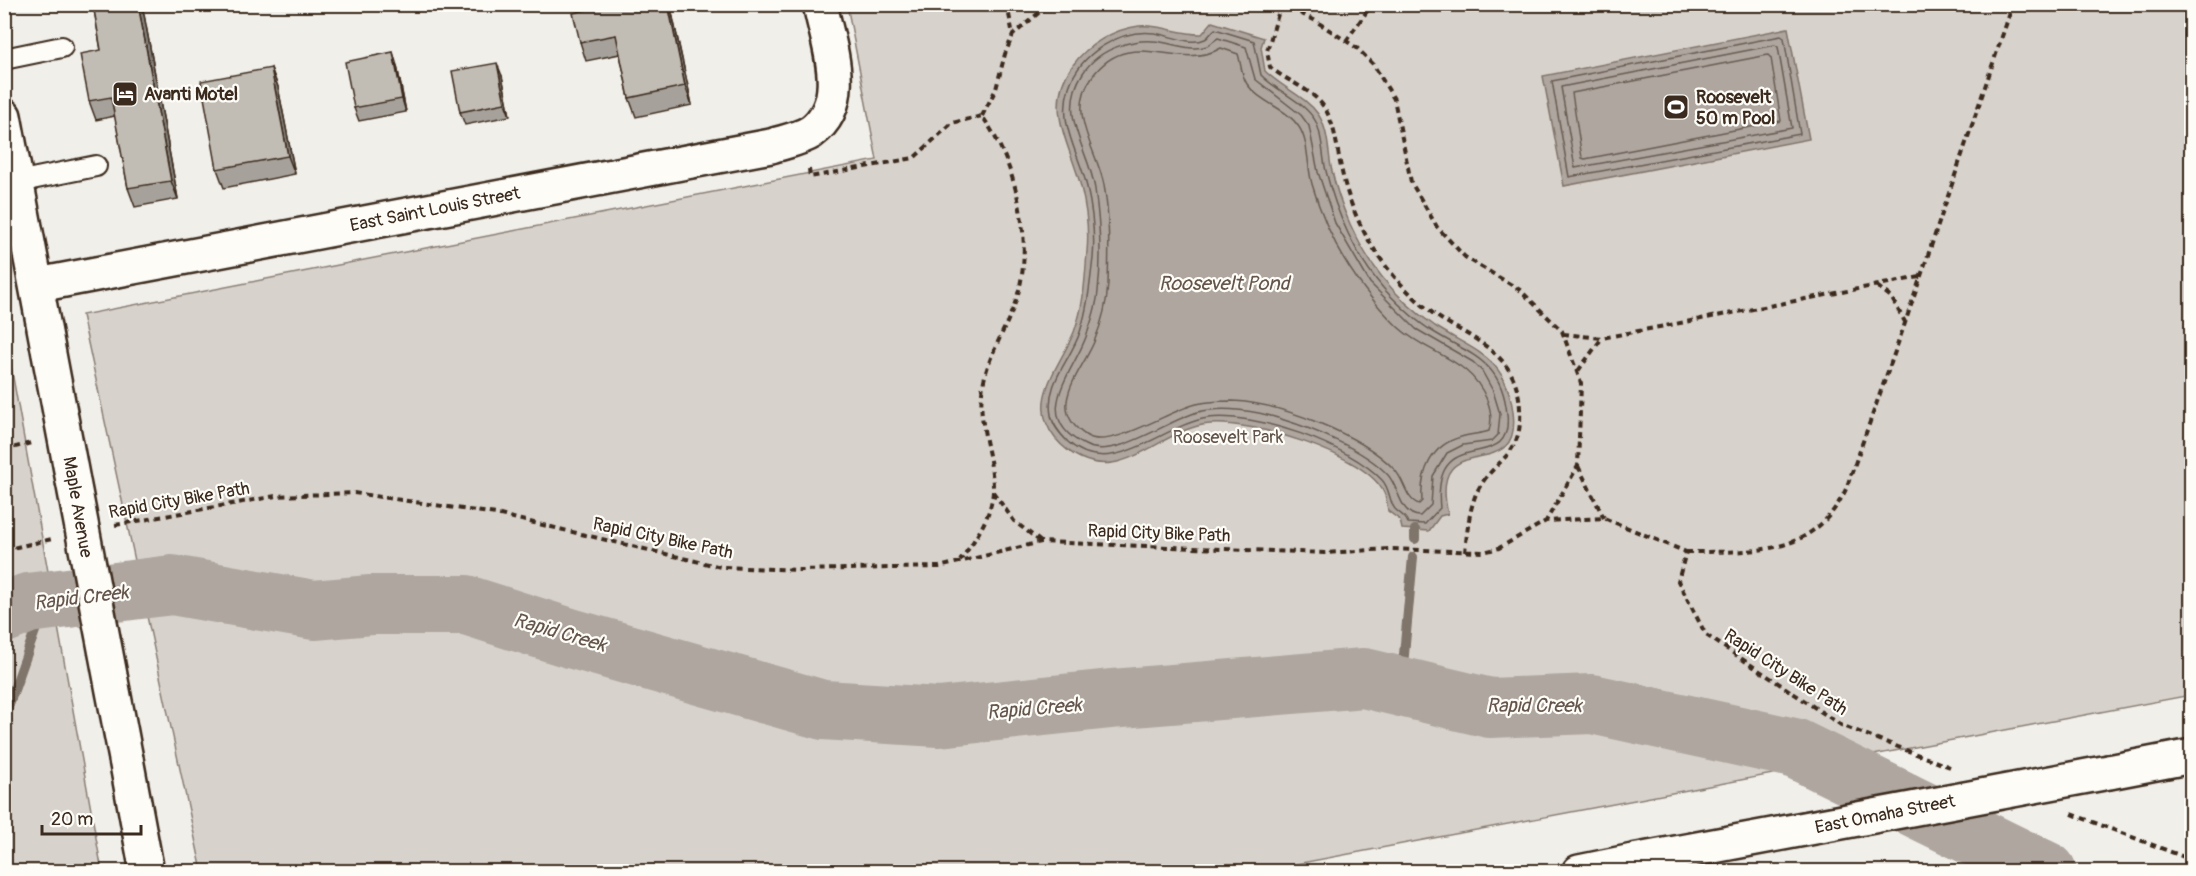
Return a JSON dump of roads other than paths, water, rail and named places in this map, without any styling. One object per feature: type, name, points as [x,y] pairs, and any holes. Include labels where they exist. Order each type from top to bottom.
[{"type":"street","name":"East Saint Louis Street","points":[[25,268],[771,146],[796,138],[810,132],[824,117],[833,102],[835,81],[820,4]]},
{"type":"street","name":"Maple Avenue","points":[[4,116],[17,182],[25,268],[74,481],[147,872]]},
{"type":"street","name":"East Omaha Street","points":[[1579,872],[2192,756]]},
{"type":"lane","points":[[4,59],[62,47]]},
{"type":"lane","points":[[17,182],[96,166]]},
{"type":"water","name":"Roosevelt Pond","points":[[1212,22],[1264,38],[1261,47],[1265,71],[1313,108],[1321,120],[1326,133],[1331,167],[1339,196],[1350,225],[1373,265],[1394,291],[1414,310],[1435,326],[1475,350],[1496,367],[1509,393],[1513,412],[1512,435],[1504,447],[1491,454],[1462,462],[1451,470],[1445,486],[1448,514],[1440,516],[1429,531],[1402,529],[1400,520],[1388,511],[1384,493],[1373,479],[1355,465],[1306,442],[1278,434],[1228,424],[1197,426],[1124,460],[1096,463],[1073,454],[1055,438],[1047,424],[1044,411],[1045,397],[1048,384],[1074,332],[1080,312],[1088,243],[1083,195],[1059,111],[1064,80],[1073,65],[1086,51],[1111,34],[1147,26],[1202,34]]},
{"type":"water","name":"Roosevelt 50 m Pool","points":[[1788,28],[1809,139],[1564,186],[1543,76]]},
{"type":"waterway","points":[[1415,530],[1415,539]]},
{"type":"waterway","points":[[1401,687],[1413,557]]},
{"type":"waterway","name":"Rapid Creek","points":[[4,613],[28,603],[172,585],[314,610],[371,605],[466,605],[570,638],[823,710],[939,717],[1111,699],[1364,678],[1490,708],[1592,704],[1794,748],[2047,872]]},
{"type":"waterway","points":[[4,718],[46,600]]},
{"type":"place","name":"Avanti Motel","points":[[125,94]]},
{"type":"place","name":"Roosevelt 50 m Pool","points":[[1676,107]]},
{"type":"park label","name":"Roosevelt Park","points":[[1228,437]]}]
